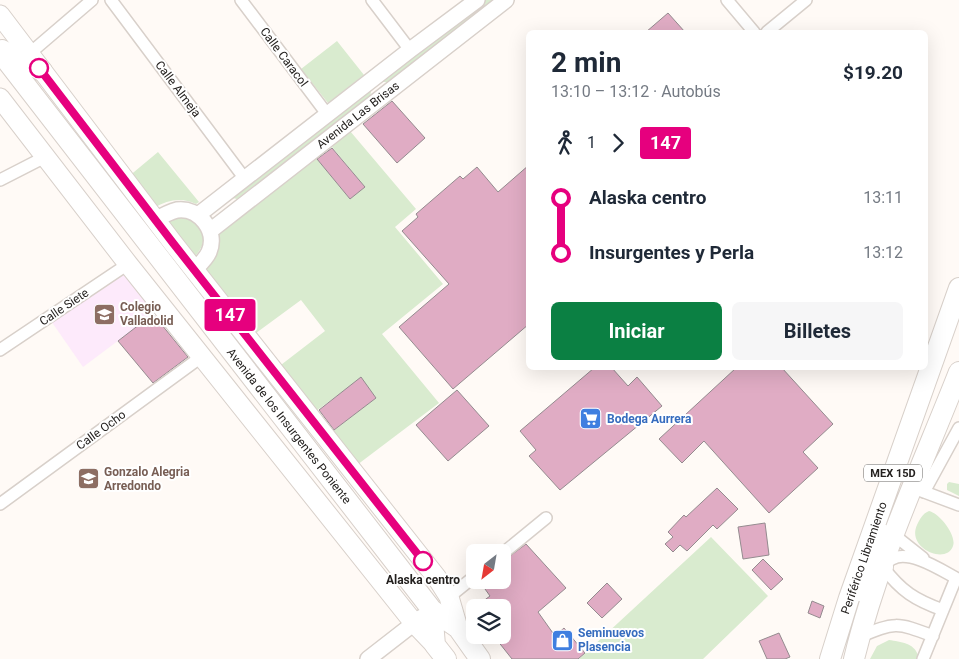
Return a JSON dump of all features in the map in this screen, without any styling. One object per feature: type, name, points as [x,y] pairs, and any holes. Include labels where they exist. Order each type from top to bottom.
[{"type":"highway","points":[[0,51],[42,71]]},
{"type":"highway","name":"Avenida de los Insurgentes Poniente","points":[[0,51],[432,610],[458,628],[480,659]]},
{"type":"highway","name":"Periférico Libramiento","points":[[828,659],[959,288]]},
{"type":"highway","points":[[839,659],[861,587],[873,570],[883,567],[878,560],[879,536],[921,464],[935,372],[948,318]]},
{"type":"highway","name":"MEX 15D","points":[[854,659],[859,637],[894,535],[918,490],[921,464],[959,372]]},
{"type":"highway","name":"Avenida de los Insurgentes Poniente","points":[[432,610],[440,652]]},
{"type":"highway","points":[[859,637],[863,659]]},
{"type":"main road","name":"Avenida de los Insurgentes Poniente","points":[[0,15],[155,220],[437,578],[449,597],[458,628]]},
{"type":"main road","name":"Avenida de los Insurgentes Poniente","points":[[0,98],[201,357],[414,623],[440,652]]},
{"type":"street","points":[[29,54],[92,0]]},
{"type":"street","name":"Calle Almeja","points":[[111,0],[245,179]]},
{"type":"street","name":"Calle Caracol","points":[[241,0],[327,114]]},
{"type":"street","points":[[372,0],[410,50]]},
{"type":"street","name":"Avenida Las Brisas","points":[[198,215],[477,0]]},
{"type":"street","name":"Avenida Las Brisas","points":[[210,230],[506,0]]},
{"type":"street","points":[[727,0],[752,30]]},
{"type":"street","points":[[769,30],[806,0]]},
{"type":"street","points":[[0,180],[45,157]]},
{"type":"street","points":[[222,196],[234,212]]},
{"type":"street","points":[[155,220],[169,212],[179,210],[189,211],[198,215],[205,222],[210,230],[212,240],[210,250],[205,259],[194,270]]},
{"type":"street","name":"Calle Siete","points":[[0,350],[128,264]]},
{"type":"street","name":"Calle Ocho","points":[[0,504],[201,357]]},
{"type":"street","points":[[921,464],[959,428]]},
{"type":"street","points":[[918,490],[959,506]]},
{"type":"street","points":[[511,547],[546,518]]},
{"type":"street","points":[[894,535],[937,568]]},
{"type":"street","points":[[922,659],[933,636],[956,578],[916,558],[905,556],[893,558],[883,567],[895,583],[913,597],[943,610]]},
{"type":"street","points":[[368,659],[466,583]]},
{"type":"street","points":[[859,637],[888,626],[899,625],[933,636]]},
{"type":"shaded area","name":"Colegio Valladolid","points":[[121,268],[159,310],[83,367],[49,318]]},
{"type":"green space","points":[[484,0],[494,0],[387,82],[382,82],[383,78]]},
{"type":"green space","points":[[337,41],[364,75],[328,103],[301,69]]},
{"type":"green space","points":[[367,91],[371,92],[370,96],[237,199],[233,198],[233,194]]},
{"type":"green space","points":[[350,131],[416,209],[395,227],[443,284],[382,334],[439,403],[353,468],[328,435],[376,398],[361,378],[312,414],[277,368],[325,331],[301,300],[252,336],[201,270],[216,232],[316,158],[350,199],[365,187],[332,147]]},
{"type":"green space","points":[[158,152],[199,202],[196,204],[175,200],[154,208],[128,177]]},
{"type":"green space","points":[[180,217],[195,222],[203,232],[202,245],[199,252],[193,258],[166,223],[173,218]]},
{"type":"green space","points":[[949,482],[959,484],[959,496],[947,490]]},
{"type":"green space","points":[[929,511],[938,516],[950,531],[954,541],[949,552],[936,554],[929,552],[917,541],[915,534],[917,525],[923,515]]},
{"type":"green space","points":[[711,537],[768,596],[703,659],[579,659]]},
{"type":"green space","points":[[889,640],[902,642],[913,648],[918,655],[916,659],[870,659],[877,646]]},
{"type":"building","points":[[668,13],[683,30],[648,30]]},
{"type":"building","points":[[392,101],[425,138],[397,163],[363,124]]},
{"type":"building","points":[[332,148],[365,187],[350,199],[317,159]]},
{"type":"building","points":[[477,167],[498,192],[526,168],[526,327],[453,389],[399,327],[449,284],[402,231],[418,217],[416,214],[460,176],[463,179]]},
{"type":"building","points":[[153,314],[188,357],[153,383],[118,341]]},
{"type":"building","name":"Bodega Aurrera","points":[[592,370],[614,370],[628,386],[637,377],[662,406],[560,490],[529,456],[536,450],[520,431]]},
{"type":"building","points":[[734,370],[784,370],[833,424],[803,452],[818,468],[769,513],[704,441],[682,463],[659,439]]},
{"type":"building","points":[[361,377],[376,398],[334,430],[319,410]]},
{"type":"building","points":[[457,390],[489,426],[448,461],[416,425]]},
{"type":"building","points":[[717,488],[738,509],[717,529],[713,525],[687,551],[680,545],[673,552],[665,544],[673,537],[668,532],[684,515],[686,517]]},
{"type":"building","points":[[765,523],[769,555],[743,559],[738,527]]},
{"type":"building","points":[[526,544],[566,588],[538,612],[555,636],[564,628],[585,653],[578,659],[512,659],[500,644],[511,644],[511,599],[486,599],[490,596],[485,589],[511,589],[511,555]]},
{"type":"building","points":[[763,559],[783,579],[771,590],[752,570]]},
{"type":"building","points":[[607,583],[622,599],[602,618],[587,603]]},
{"type":"building","points":[[812,601],[824,606],[820,618],[808,613]]},
{"type":"building","points":[[779,633],[790,657],[785,659],[767,659],[759,641]]},
{"type":"bus line","name":"147","points":[[39,68],[173,243],[423,561]]},
{"type":"place","name":"Colegio Valladolid","points":[[104,314]]},
{"type":"place","name":"Bodega Aurrera","points":[[591,419]]},
{"type":"place","name":"Gonzalo Alegria Arredondo","points":[[88,479]]},
{"type":"place","name":"Alaska centro","points":[[423,561]]},
{"type":"place","name":"Seminuevos Plasencia","points":[[562,640]]}]
